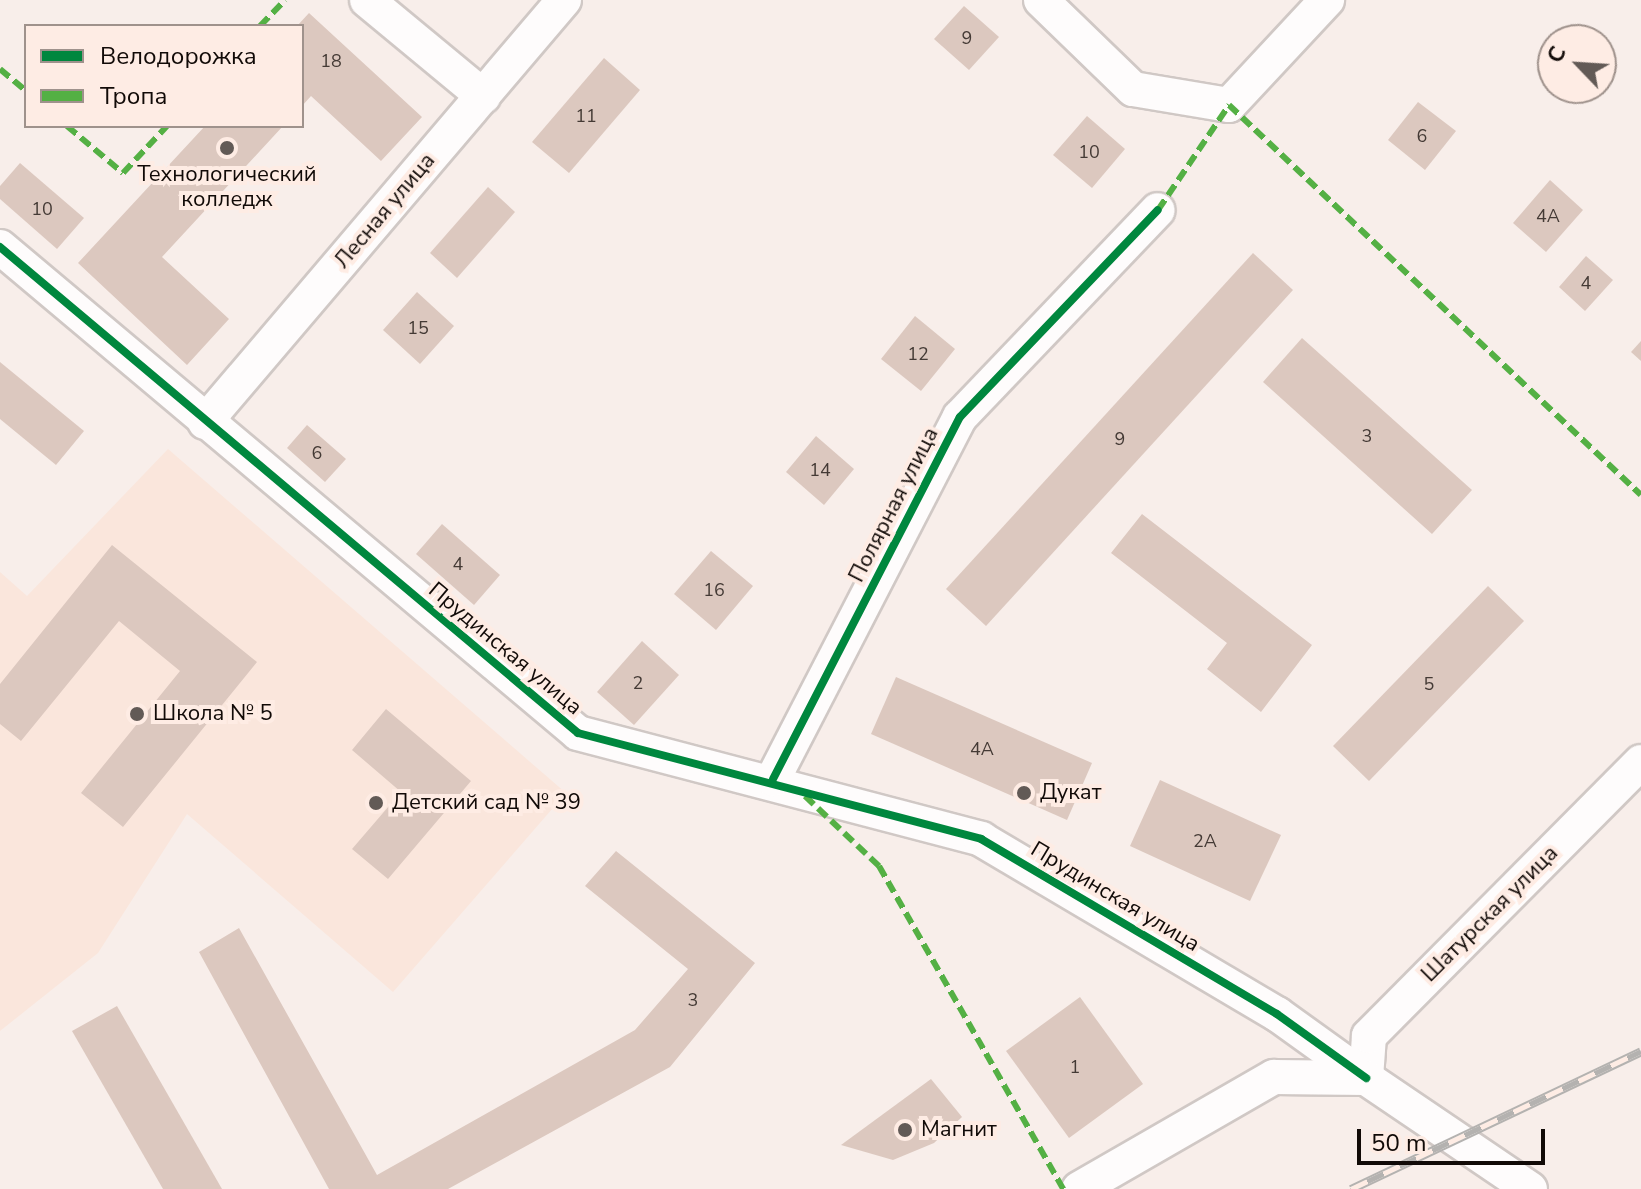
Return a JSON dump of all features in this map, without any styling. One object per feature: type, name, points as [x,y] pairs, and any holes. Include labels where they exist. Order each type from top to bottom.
[{"type":"street","points":[[367,0],[483,96]]},
{"type":"street","name":"Лесная улица","points":[[205,422],[564,0]]},
{"type":"street","points":[[1041,0],[1133,89],[1229,105],[1327,0]]},
{"type":"street","name":"Полярная улица","points":[[773,779],[960,417],[1158,210]]},
{"type":"street","name":"Прудинская улица","points":[[0,247],[578,733],[773,779],[981,839],[1277,1014],[1530,1189]]},
{"type":"street","name":"Шатурская улица","points":[[1366,1078],[1369,1036],[1641,762]]},
{"type":"street","points":[[1079,1189],[1274,1077],[1366,1078]]},
{"type":"shaded area","points":[[168,449],[566,793],[393,992],[187,814],[98,953],[0,1031],[0,572],[27,596]]},
{"type":"building","points":[[964,6],[999,37],[969,70],[934,39]]},
{"type":"building","points":[[309,13],[422,117],[381,161],[311,96],[304,104],[304,24],[299,24]]},
{"type":"building","points":[[604,58],[640,90],[569,173],[532,142]]},
{"type":"building","points":[[1418,102],[1456,131],[1425,170],[1388,140]]},
{"type":"building","points":[[1087,116],[1125,149],[1092,188],[1053,155]]},
{"type":"building","points":[[203,128],[281,128],[162,257],[229,319],[187,365],[78,263]]},
{"type":"building","points":[[20,163],[84,218],[57,249],[0,199],[0,186]]},
{"type":"building","points":[[1550,180],[1583,210],[1546,252],[1513,223]]},
{"type":"building","points":[[488,187],[515,212],[457,278],[430,253]]},
{"type":"building","points":[[1253,253],[1293,290],[986,626],[946,589]]},
{"type":"building","points":[[1586,256],[1613,280],[1585,311],[1559,287]]},
{"type":"building","points":[[417,292],[454,326],[420,364],[383,330]]},
{"type":"building","points":[[915,316],[955,349],[921,391],[881,359]]},
{"type":"building","points":[[1302,338],[1472,490],[1432,534],[1263,382]]},
{"type":"building","points":[[1641,341],[1641,361],[1631,352]]},
{"type":"building","points":[[0,362],[84,431],[56,465],[0,419]]},
{"type":"building","points":[[307,425],[346,459],[325,482],[287,448]]},
{"type":"building","points":[[816,436],[854,469],[824,505],[786,472]]},
{"type":"building","points":[[1142,514],[1312,645],[1261,712],[1207,669],[1227,643],[1111,553]]},
{"type":"building","points":[[442,524],[500,575],[474,605],[416,554]]},
{"type":"building","points":[[112,545],[257,662],[123,827],[81,793],[180,671],[119,621],[21,741],[0,724],[0,684]]},
{"type":"building","points":[[711,551],[753,586],[716,630],[674,594]]},
{"type":"building","points":[[1488,586],[1524,621],[1369,781],[1333,746]]},
{"type":"building","points":[[642,641],[679,675],[634,725],[597,692]]},
{"type":"building","points":[[896,677],[1092,763],[1067,820],[871,734]]},
{"type":"building","points":[[386,709],[471,781],[388,879],[352,849],[401,792],[352,750]]},
{"type":"building","points":[[1160,780],[1281,835],[1250,901],[1130,846]]},
{"type":"building","points":[[616,851],[755,963],[670,1067],[448,1189],[329,1189],[199,952],[239,928],[377,1175],[635,1030],[688,969],[585,886]]},
{"type":"building","points":[[1080,997],[1143,1084],[1069,1138],[1006,1051]]},
{"type":"building","points":[[117,1006],[222,1189],[163,1189],[72,1031]]},
{"type":"building","name":"Магнит","points":[[931,1079],[962,1117],[934,1143],[893,1160],[841,1145]]},
{"type":"railway","points":[[1351,1189],[1641,1051]]},
{"type":"marked path","points":[[262,24],[285,0]]},
{"type":"marked path","points":[[0,69],[24,89]]},
{"type":"marked path","points":[[1158,210],[1229,105],[1641,495]]},
{"type":"marked path","points":[[69,128],[123,173],[165,128]]},
{"type":"marked path","points":[[805,796],[879,866],[1063,1189]]},
{"type":"cycle path","points":[[773,779],[960,417],[1158,210]]},
{"type":"cycle path","points":[[0,247],[578,733],[981,839],[1277,1014],[1366,1078]]},
{"type":"place","name":"Технологический колледж","points":[[227,148]]},
{"type":"place","name":"Школа № 5","points":[[137,714]]},
{"type":"place","name":"Дукат","points":[[1024,793]]},
{"type":"place","name":"Детский сад № 39","points":[[376,803]]},
{"type":"place","name":"Магнит","points":[[905,1130]]}]
